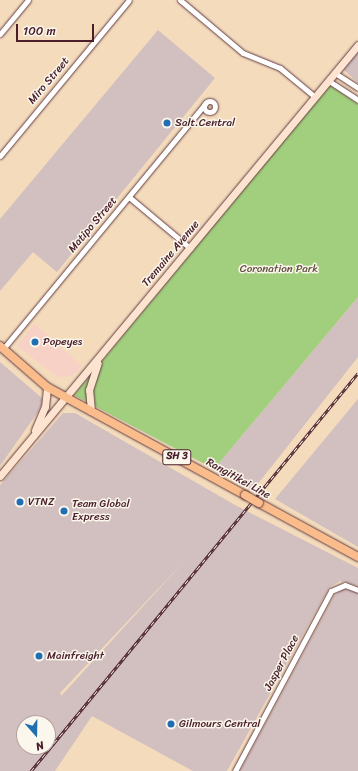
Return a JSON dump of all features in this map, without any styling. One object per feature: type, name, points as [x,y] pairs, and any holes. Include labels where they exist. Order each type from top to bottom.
[{"type":"highway","name":"SH 3","points":[[2,348],[47,387],[65,398]]},
{"type":"highway","name":"Rangitikei Line","points":[[65,398],[358,557]]},
{"type":"main road","name":"Tremaine Avenue","points":[[0,476],[358,45]]},
{"type":"main road","points":[[91,411],[89,390],[100,357]]},
{"type":"main road","points":[[30,440],[45,407],[47,387]]},
{"type":"street","points":[[0,34],[28,0]]},
{"type":"street","name":"Miro Street","points":[[0,156],[129,0]]},
{"type":"street","points":[[180,0],[243,53],[280,68],[315,97]]},
{"type":"street","points":[[335,73],[358,88]]},
{"type":"street","points":[[329,80],[358,100]]},
{"type":"street","points":[[198,112],[206,110],[212,112],[216,106],[212,101],[206,103],[206,110]]},
{"type":"street","name":"Matipo Street","points":[[2,348],[206,103]]},
{"type":"street","points":[[129,197],[190,248]]},
{"type":"street","name":"Jasper Place","points":[[235,771],[331,591],[345,585],[358,590]]},
{"type":"shaded area","points":[[158,30],[215,78],[57,272],[33,252],[0,291],[0,219]]},
{"type":"shaded area","points":[[358,50],[358,83],[343,69]]},
{"type":"shaded area","points":[[358,297],[358,357],[253,490],[214,469]]},
{"type":"shaded area","points":[[34,324],[82,366],[72,376],[58,377],[17,346]]},
{"type":"shaded area","points":[[0,362],[43,399],[40,409],[0,466]]},
{"type":"shaded area","points":[[358,399],[358,547],[275,499]]},
{"type":"shaded area","points":[[63,413],[75,413],[235,505],[358,568],[358,586],[340,581],[329,588],[227,771],[193,771],[92,716],[55,771],[0,771],[0,485]],"holes":[[[189,556],[62,695],[60,693]]]},
{"type":"shaded area","points":[[343,589],[358,592],[358,771],[240,771],[334,596]]},
{"type":"green space","name":"Coronation Park","points":[[330,85],[358,104],[358,297],[214,469],[74,395]]},
{"type":"railway","points":[[31,771],[358,373]]},
{"type":"place","name":"Salt.Central","points":[[167,123]]},
{"type":"place","name":"Popeyes","points":[[35,342]]},
{"type":"place","name":"VTNZ","points":[[20,502]]},
{"type":"place","name":"Team Global Express","points":[[64,511]]},
{"type":"place","name":"Mainfreight","points":[[39,656]]},
{"type":"place","name":"Gilmours Central","points":[[171,724]]}]
